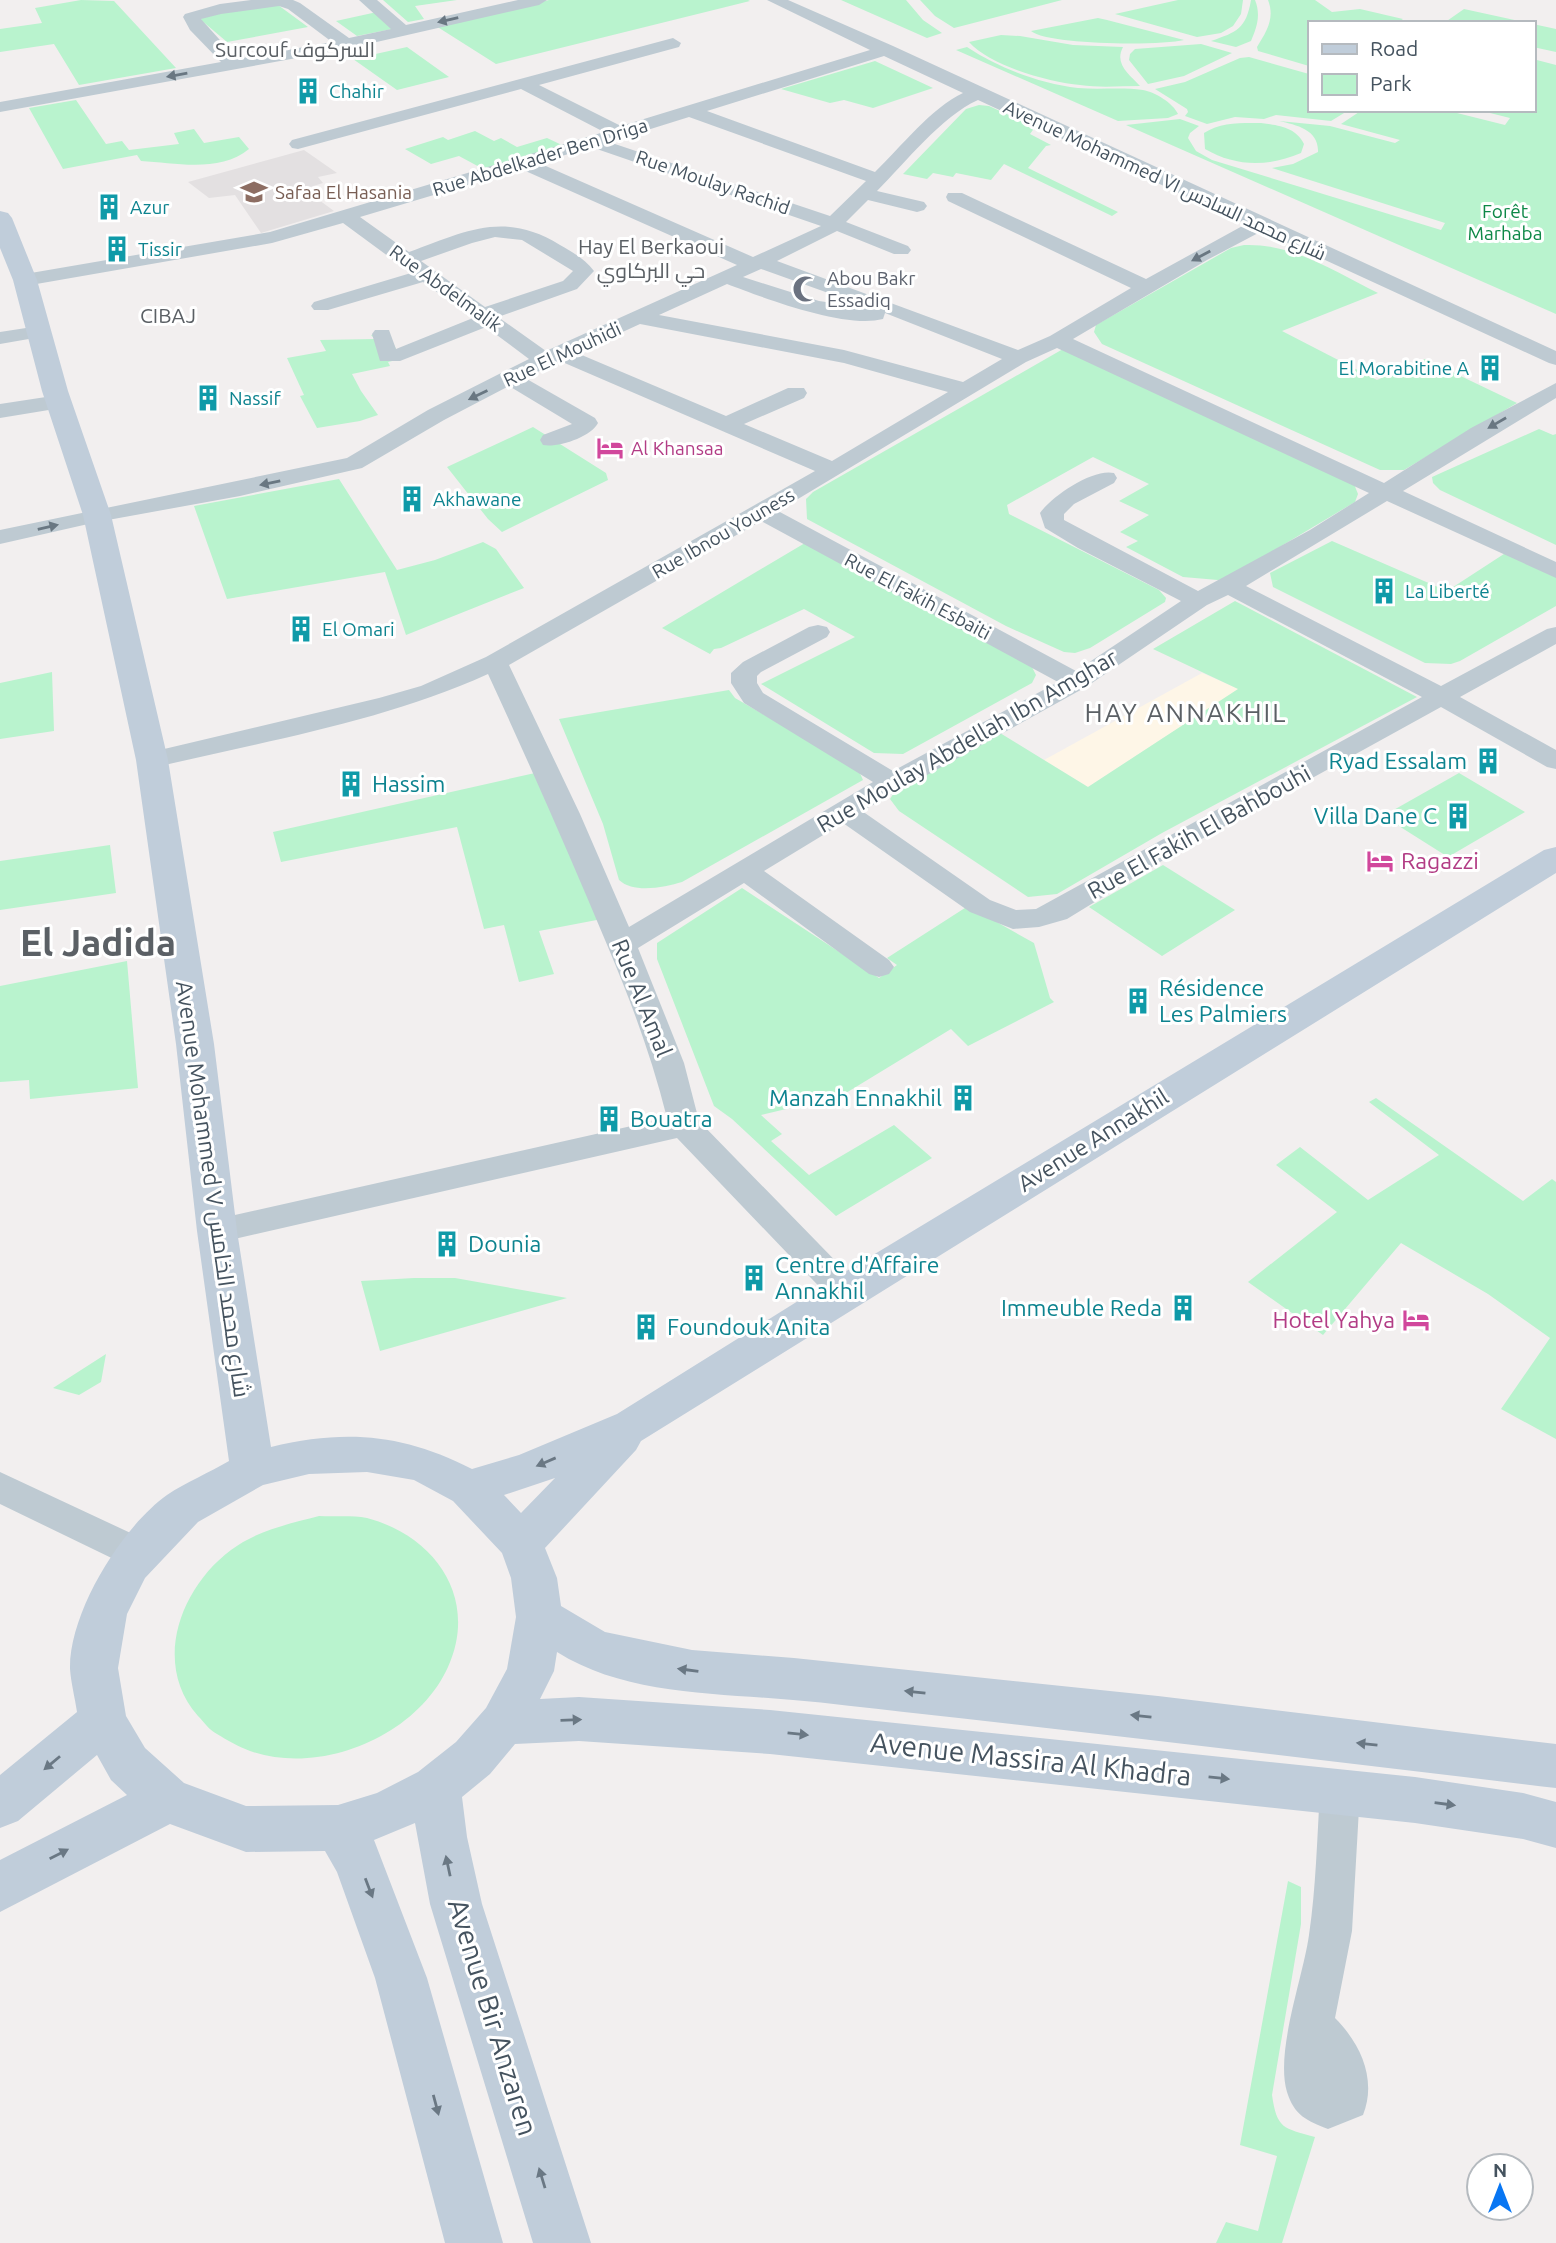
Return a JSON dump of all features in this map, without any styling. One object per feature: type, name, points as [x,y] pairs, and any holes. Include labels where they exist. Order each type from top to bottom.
[{"type":"street","points":[[367,0],[402,30]]},
{"type":"street","points":[[0,107],[346,44],[539,0]]},
{"type":"street","name":"Avenue Mohammed VI شارع محمد السادس","points":[[775,0],[1556,359]]},
{"type":"street","points":[[234,65],[196,26],[191,17],[220,9],[280,1],[294,6],[346,44]]},
{"type":"street","points":[[298,144],[673,43]]},
{"type":"street","name":"Rue Abdelkader Ben Driga","points":[[25,279],[238,244],[346,216],[887,50]]},
{"type":"street","points":[[524,84],[619,132]]},
{"type":"street","name":"Rue El Mouhidi","points":[[0,537],[97,515],[240,489],[354,463],[436,415],[552,356],[815,237],[835,224],[950,110],[978,93]]},
{"type":"street","points":[[690,111],[878,179]]},
{"type":"street","name":"Rue Moulay Rachid","points":[[590,141],[835,224],[901,250]]},
{"type":"street","points":[[520,162],[757,263],[905,314],[1019,358]]},
{"type":"street","points":[[864,194],[917,206]]},
{"type":"street","points":[[955,197],[1146,287]]},
{"type":"street","name":"Rue Abdelmalik","points":[[346,216],[486,317],[552,356],[726,424],[833,470]]},
{"type":"street","name":"Avenue Mohammed V شارع محمد الخامس","points":[[0,218],[25,279],[59,402],[97,515],[152,760],[195,1044],[217,1231],[252,1471]]},
{"type":"street","name":"Rue Ibnou Youness","points":[[152,760],[387,704],[430,691],[495,662],[833,470],[1019,358],[1057,340],[1146,287],[1261,225]]},
{"type":"street","points":[[382,334],[396,363],[486,317],[570,285],[584,271],[579,265],[522,233],[506,230],[477,236],[409,260]]},
{"type":"street","points":[[321,306],[384,289],[426,274]]},
{"type":"street","points":[[728,278],[781,297],[833,310],[872,315],[905,314]]},
{"type":"street","points":[[640,318],[823,349],[927,376],[965,390]]},
{"type":"street","points":[[0,338],[39,332]]},
{"type":"street","points":[[1057,340],[1556,571]]},
{"type":"street","points":[[510,378],[587,423],[586,426],[551,440]]},
{"type":"street","name":"Rue Moulay Abdellah Ibn Amghar","points":[[621,945],[892,782],[1077,682],[1198,600],[1228,586],[1556,389]]},
{"type":"street","points":[[726,424],[796,393]]},
{"type":"street","points":[[0,411],[59,402]]},
{"type":"street","points":[[1106,478],[1058,506],[1052,513],[1053,523],[1086,543],[1198,600]]},
{"type":"street","name":"Rue El Fakih Esbaiti","points":[[760,511],[1077,682]]},
{"type":"street","points":[[1228,586],[1556,761]]},
{"type":"street","points":[[818,632],[752,667],[744,673],[744,683],[753,698],[892,782]]},
{"type":"street","name":"Rue El Fakih El Bahbouhi","points":[[845,812],[979,906],[1013,920],[1039,918],[1057,912],[1150,856],[1556,634]]},
{"type":"street","name":"Rue Al Amal","points":[[495,662],[566,814],[654,1020],[669,1063],[684,1125]]},
{"type":"street","name":"Avenue Annakhil","points":[[469,1488],[530,1469],[632,1426],[845,1292],[1556,858]]},
{"type":"street","points":[[744,870],[879,967]]},
{"type":"street","points":[[217,1231],[498,1170],[684,1125],[845,1292]]},
{"type":"street","name":"Avenue Annakhil","points":[[521,1543],[632,1426]]},
{"type":"street","points":[[367,1454],[422,1464],[469,1488],[521,1543],[534,1578],[539,1617],[530,1671],[503,1723],[473,1758],[436,1788],[388,1812],[338,1828],[246,1829],[167,1800],[128,1764],[103,1720],[94,1668],[104,1614],[129,1564],[182,1509],[252,1471],[309,1456],[367,1454]]},
{"type":"street","points":[[0,1487],[139,1554]]},
{"type":"street","points":[[539,1617],[566,1635],[599,1651],[692,1671],[794,1679],[1553,1761],[1539,1820]]},
{"type":"street","name":"Avenue Massira Al Khadra","points":[[503,1723],[579,1719],[770,1732],[1340,1791],[1539,1820]]},
{"type":"street","points":[[0,1805],[103,1720]]},
{"type":"street","name":"Avenue Bir Anzaren","points":[[436,1788],[442,1836],[456,1904],[562,2243]]},
{"type":"street","points":[[1313,2027],[1331,1933],[1340,1791]]},
{"type":"street","points":[[0,1888],[167,1800]]},
{"type":"street","points":[[338,1828],[359,1861],[401,1978],[474,2243]]},
{"type":"shaded area","name":"Safaa El Hasania","points":[[304,150],[337,173],[318,177],[323,183],[304,189],[334,211],[261,233],[235,195],[209,198],[188,182]]},
{"type":"shaded area","points":[[1202,673],[1239,689],[1088,787],[1044,760]]},
{"type":"green space","points":[[81,0],[114,1],[176,68],[79,85],[54,44],[0,52],[0,29],[42,23],[35,8]]},
{"type":"green space","points":[[383,0],[457,0],[415,6],[424,19],[408,22]]},
{"type":"green space","points":[[549,0],[750,1],[496,64],[436,26]]},
{"type":"green space","points":[[841,0],[906,0],[923,20],[942,33],[927,38]]},
{"type":"green space","points":[[920,0],[1062,0],[954,28],[935,16]]},
{"type":"green space","points":[[1178,0],[1243,0],[1241,14],[1233,26],[1221,33],[1197,37],[1115,14]]},
{"type":"green space","points":[[1251,0],[1255,0],[1258,16],[1251,41],[1236,47],[1211,41],[1239,28],[1246,17]]},
{"type":"green space","points":[[1268,0],[1315,0],[1332,12],[1360,9],[1403,19],[1308,21],[1308,66],[1258,51],[1257,47],[1270,19]]},
{"type":"green space","points":[[278,5],[308,27],[227,42],[201,20],[202,16]]},
{"type":"green space","points":[[1464,9],[1519,21],[1447,21]]},
{"type":"green space","points":[[377,12],[397,28],[357,36],[336,21]]},
{"type":"green space","points":[[1098,18],[1184,40],[1080,42],[1041,36],[1031,31]]},
{"type":"green space","points":[[1535,24],[1556,29],[1556,52],[1535,47]]},
{"type":"green space","points":[[1001,35],[1073,45],[1123,47],[1120,59],[1122,64],[1140,86],[1088,86],[1037,76],[991,58],[969,42]]},
{"type":"green space","points":[[1201,44],[1232,53],[1184,76],[1148,84],[1129,60],[1135,49]]},
{"type":"green space","points":[[407,47],[449,77],[397,90],[353,59]]},
{"type":"green space","points":[[967,47],[992,62],[1048,82],[1078,88],[1148,91],[1168,102],[1178,114],[1168,118],[1118,121],[956,50]]},
{"type":"green space","points":[[1249,57],[1308,74],[1308,112],[1346,112],[1331,121],[1276,115],[1264,119],[1235,117],[1207,124],[1185,116],[1187,109],[1155,89],[1185,82],[1240,58]]},
{"type":"green space","name":"Forêt Marhaba","points":[[1535,60],[1556,65],[1556,314],[1126,125],[1180,119],[1199,126],[1188,138],[1196,151],[1212,160],[1441,230],[1445,223],[1272,168],[1293,164],[1318,152],[1315,138],[1306,130],[1279,121],[1330,126],[1395,143],[1400,140],[1341,124],[1359,112],[1453,112],[1505,125],[1510,118],[1486,112],[1535,112]]},
{"type":"green space","points":[[875,61],[933,88],[873,108],[844,100],[830,103],[781,89]]},
{"type":"green space","points":[[76,100],[106,144],[122,141],[129,150],[179,144],[174,133],[194,129],[204,143],[239,137],[249,149],[225,161],[211,164],[141,161],[137,155],[63,169],[29,108]]},
{"type":"green space","points":[[979,105],[989,106],[1035,127],[1030,134],[1051,145],[1046,146],[1028,168],[1118,212],[1112,216],[1004,164],[991,180],[956,173],[953,177],[933,173],[927,179],[903,174],[966,109]]},
{"type":"green space","points":[[1261,123],[1291,130],[1304,144],[1301,153],[1276,161],[1252,163],[1228,159],[1205,149],[1204,133],[1210,129],[1231,124]]},
{"type":"green space","points":[[475,131],[494,141],[501,138],[517,147],[547,138],[564,146],[485,170],[459,156],[431,164],[405,149],[443,137],[448,140]]},
{"type":"green space","points":[[1244,245],[1297,254],[1378,293],[1282,331],[1377,380],[1425,359],[1517,403],[1404,470],[1380,470],[1102,344],[1094,332],[1096,325],[1231,248]]},
{"type":"green space","points":[[388,333],[401,359],[388,362],[390,366],[352,374],[378,415],[360,421],[317,428],[300,396],[304,395],[287,358],[326,351],[320,340],[375,339],[371,335]]},
{"type":"green space","points":[[1063,349],[1354,484],[1358,494],[1355,502],[1226,579],[1183,577],[1126,547],[1138,541],[1120,532],[1149,515],[1119,501],[1149,484],[1093,457],[1007,505],[1009,514],[1159,590],[1166,598],[1165,602],[1090,648],[1075,653],[1064,652],[1006,626],[807,519],[806,499],[813,492]]},
{"type":"green space","points":[[533,427],[606,473],[608,480],[502,532],[488,519],[447,467]]},
{"type":"green space","points":[[1539,429],[1556,434],[1556,545],[1440,490],[1433,483],[1432,477]]},
{"type":"green space","points":[[339,479],[397,570],[435,560],[483,542],[496,549],[524,588],[406,635],[385,572],[227,599],[194,506]]},
{"type":"green space","points":[[1332,541],[1447,591],[1507,552],[1556,574],[1556,606],[1460,661],[1451,664],[1425,663],[1273,587],[1270,573]]},
{"type":"green space","points":[[805,543],[1031,665],[1036,675],[1032,683],[903,754],[874,753],[761,684],[855,637],[804,609],[714,649],[710,654],[662,628]]},
{"type":"green space","points":[[1235,601],[1417,697],[1162,833],[1057,894],[1028,897],[899,811],[890,799],[895,791],[1000,733],[1088,787],[1238,689],[1153,649]]},
{"type":"green space","points":[[52,672],[54,731],[0,739],[0,683]]},
{"type":"green space","points":[[729,690],[735,698],[858,769],[863,780],[682,882],[650,888],[625,884],[619,880],[603,824],[559,719]]},
{"type":"green space","points":[[535,773],[602,919],[539,931],[554,974],[519,982],[504,925],[484,929],[457,827],[281,862],[273,832]]},
{"type":"green space","points":[[1459,773],[1525,812],[1448,857],[1383,816]]},
{"type":"green space","points":[[110,845],[116,893],[0,910],[0,861]]},
{"type":"green space","points":[[1163,865],[1235,910],[1162,956],[1089,907]]},
{"type":"green space","points":[[742,888],[879,978],[897,965],[887,958],[968,906],[1034,943],[1050,998],[1054,1002],[968,1046],[951,1029],[841,1096],[761,1115],[782,1134],[771,1141],[809,1175],[894,1125],[932,1158],[836,1216],[732,1119],[714,1106],[657,959],[657,943]]},
{"type":"green space","points":[[127,961],[138,1088],[30,1099],[29,1080],[0,1082],[0,986]]},
{"type":"green space","points":[[1376,1098],[1523,1201],[1552,1179],[1556,1182],[1556,1439],[1501,1409],[1550,1338],[1488,1294],[1401,1243],[1323,1335],[1248,1282],[1337,1212],[1276,1165],[1300,1147],[1368,1200],[1439,1155],[1369,1102]]},
{"type":"green space","points":[[455,1278],[567,1298],[380,1351],[361,1281]]},
{"type":"green space","points":[[106,1354],[101,1382],[79,1395],[53,1388]]},
{"type":"green space","points":[[319,1516],[367,1518],[413,1539],[431,1555],[445,1573],[454,1594],[458,1617],[456,1642],[448,1667],[434,1691],[414,1713],[364,1744],[336,1754],[307,1758],[278,1757],[250,1751],[211,1730],[184,1695],[177,1673],[175,1651],[178,1628],[198,1585],[213,1566],[231,1550],[262,1533]]},
{"type":"green space","points":[[1288,1881],[1301,1887],[1301,1924],[1272,2095],[1276,2115],[1283,2125],[1315,2137],[1282,2243],[1216,2243],[1226,2222],[1258,2231],[1277,2156],[1240,2145]]},
{"type":"place","name":"Chahir","points":[[308,91]]},
{"type":"place","name":"Safaa El Hasania","points":[[254,192]]},
{"type":"place","name":"Azur","points":[[109,207]]},
{"type":"place","name":"Tissir","points":[[117,249]]},
{"type":"place","name":"Abou Bakr Essadiq","points":[[806,289]]},
{"type":"place","name":"El Morabitine A","points":[[1490,368]]},
{"type":"place","name":"Nassif","points":[[208,398]]},
{"type":"place","name":"Al Khansaa","points":[[610,448]]},
{"type":"place","name":"Akhawane","points":[[412,499]]},
{"type":"place","name":"La Liberté","points":[[1384,591]]},
{"type":"place","name":"El Omari","points":[[301,629]]},
{"type":"place","name":"Ryad Essalam","points":[[1488,761]]},
{"type":"place","name":"Hassim","points":[[351,784]]},
{"type":"place","name":"Villa Dane C","points":[[1458,816]]},
{"type":"place","name":"Ragazzi","points":[[1380,861]]},
{"type":"place","name":"Résidence Les Palmiers","points":[[1138,1001]]},
{"type":"place","name":"Manzah Ennakhil","points":[[963,1098]]},
{"type":"place","name":"Bouatra","points":[[609,1119]]},
{"type":"place","name":"Dounia","points":[[447,1244]]},
{"type":"place","name":"Centre d'Affaire Annakhil","points":[[754,1278]]},
{"type":"place","name":"Immeuble Reda","points":[[1183,1308]]},
{"type":"place","name":"Hotel Yahya","points":[[1416,1320]]},
{"type":"place","name":"Foundouk Anita","points":[[646,1327]]},
{"type":"district","name":"Surcouf السركوف","points":[[295,50]]},
{"type":"district","name":"Hay El Berkaoui حي البركاوي","points":[[651,259]]},
{"type":"district","name":"CIBAJ","points":[[168,316]]},
{"type":"district","name":"HAY ANNAKHIL","points":[[1186,713]]},
{"type":"district","name":"El Jadida","points":[[98,943]]}]
